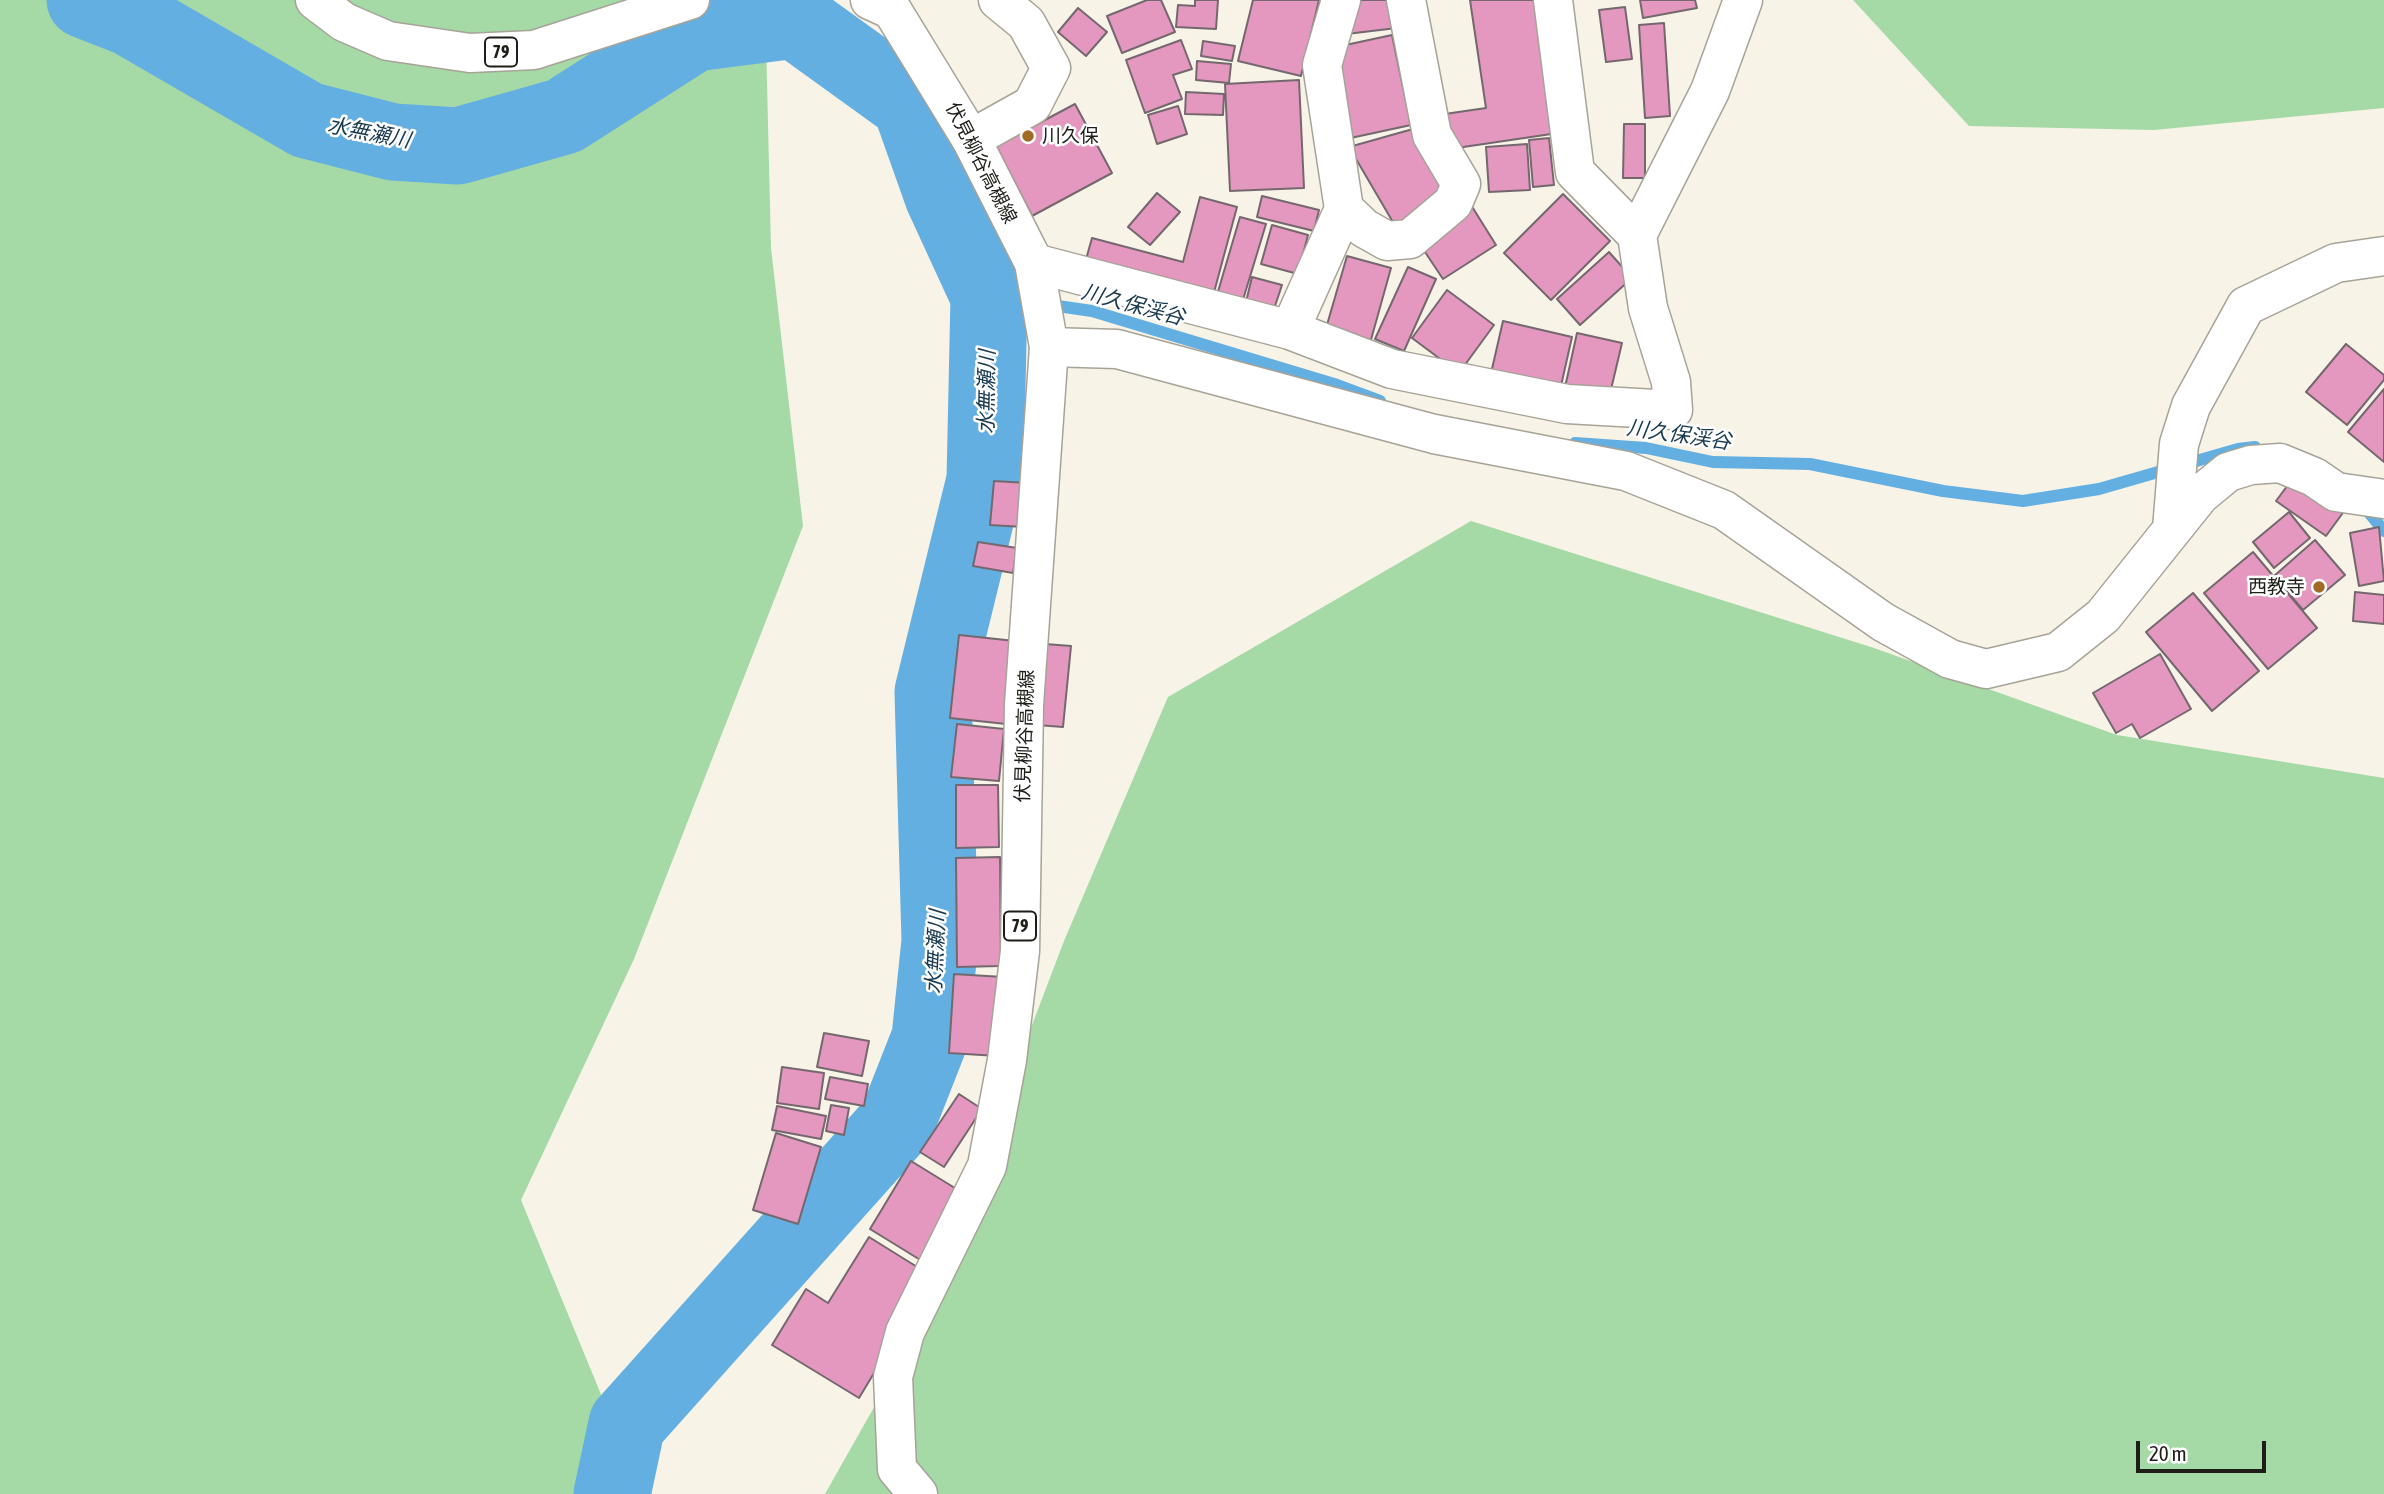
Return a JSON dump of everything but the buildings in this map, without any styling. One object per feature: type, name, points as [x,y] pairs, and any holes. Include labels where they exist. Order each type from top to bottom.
[{"type":"street","name":"79","points":[[315,0],[344,22],[388,41],[470,54],[534,50],[690,0]]},
{"type":"street","name":"伏見柳谷高槻線","points":[[870,0],[892,10],[971,139],[1036,274],[1048,337],[1024,705],[1020,951],[1007,1060],[987,1167],[905,1332],[893,1377],[897,1469],[918,1494]]},
{"type":"street","points":[[971,139],[1032,105],[1051,68],[1026,23],[998,0]]},
{"type":"street","points":[[1290,330],[1344,209],[1322,65],[1341,0]]},
{"type":"street","points":[[1344,209],[1364,228],[1387,241],[1410,239],[1453,203],[1461,184],[1432,135],[1406,0]]},
{"type":"street","points":[[1553,0],[1575,172],[1637,235]]},
{"type":"street","points":[[1036,274],[1290,330],[1392,369],[1567,404],[1672,410],[1671,382],[1648,308],[1637,235],[1710,91],[1743,0]]},
{"type":"street","points":[[2172,529],[2179,444],[2191,406],[2246,306],[2336,263],[2384,256]]},
{"type":"street","points":[[1048,337],[1117,349],[1434,434],[1626,471],[1724,510],[1882,622],[1951,659],[1986,669],[2059,652],[2103,616],[2200,495],[2228,472],[2250,465],[2280,463],[2314,477],[2336,492],[2384,499]]},
{"type":"street","points":[[1383,421],[1392,369]]},
{"type":"green space","points":[[0,0],[765,0],[771,248],[803,526],[634,959],[521,1200],[642,1494],[0,1494]]},
{"type":"green space","points":[[1853,0],[2384,0],[2384,108],[2154,130],[1969,126]]},
{"type":"green space","points":[[1471,521],[1874,648],[2117,735],[2384,778],[2384,1494],[825,1494],[912,1340],[1064,941],[1168,697]]},
{"type":"waterway","name":"水無瀬川","points":[[85,0],[131,18],[307,120],[393,142],[458,146],[564,116],[694,33],[795,20],[910,103],[943,196],[989,296],[985,480],[933,692],[940,941],[930,1038],[897,1122],[627,1424],[612,1494]]},
{"type":"waterway","name":"川久保渓谷","points":[[989,296],[1092,311],[1334,384],[1380,401]]},
{"type":"waterway","name":"川久保渓谷","points":[[1575,443],[1646,448],[1713,462],[1810,464],[1943,491],[2023,501],[2099,489],[2238,449],[2255,447]]},
{"type":"waterway","name":"川久保渓谷","points":[[2362,504],[2384,531]]},
{"type":"place","name":"川久保","points":[[1028,136]]},
{"type":"place","name":"西教寺","points":[[2319,587]]}]
